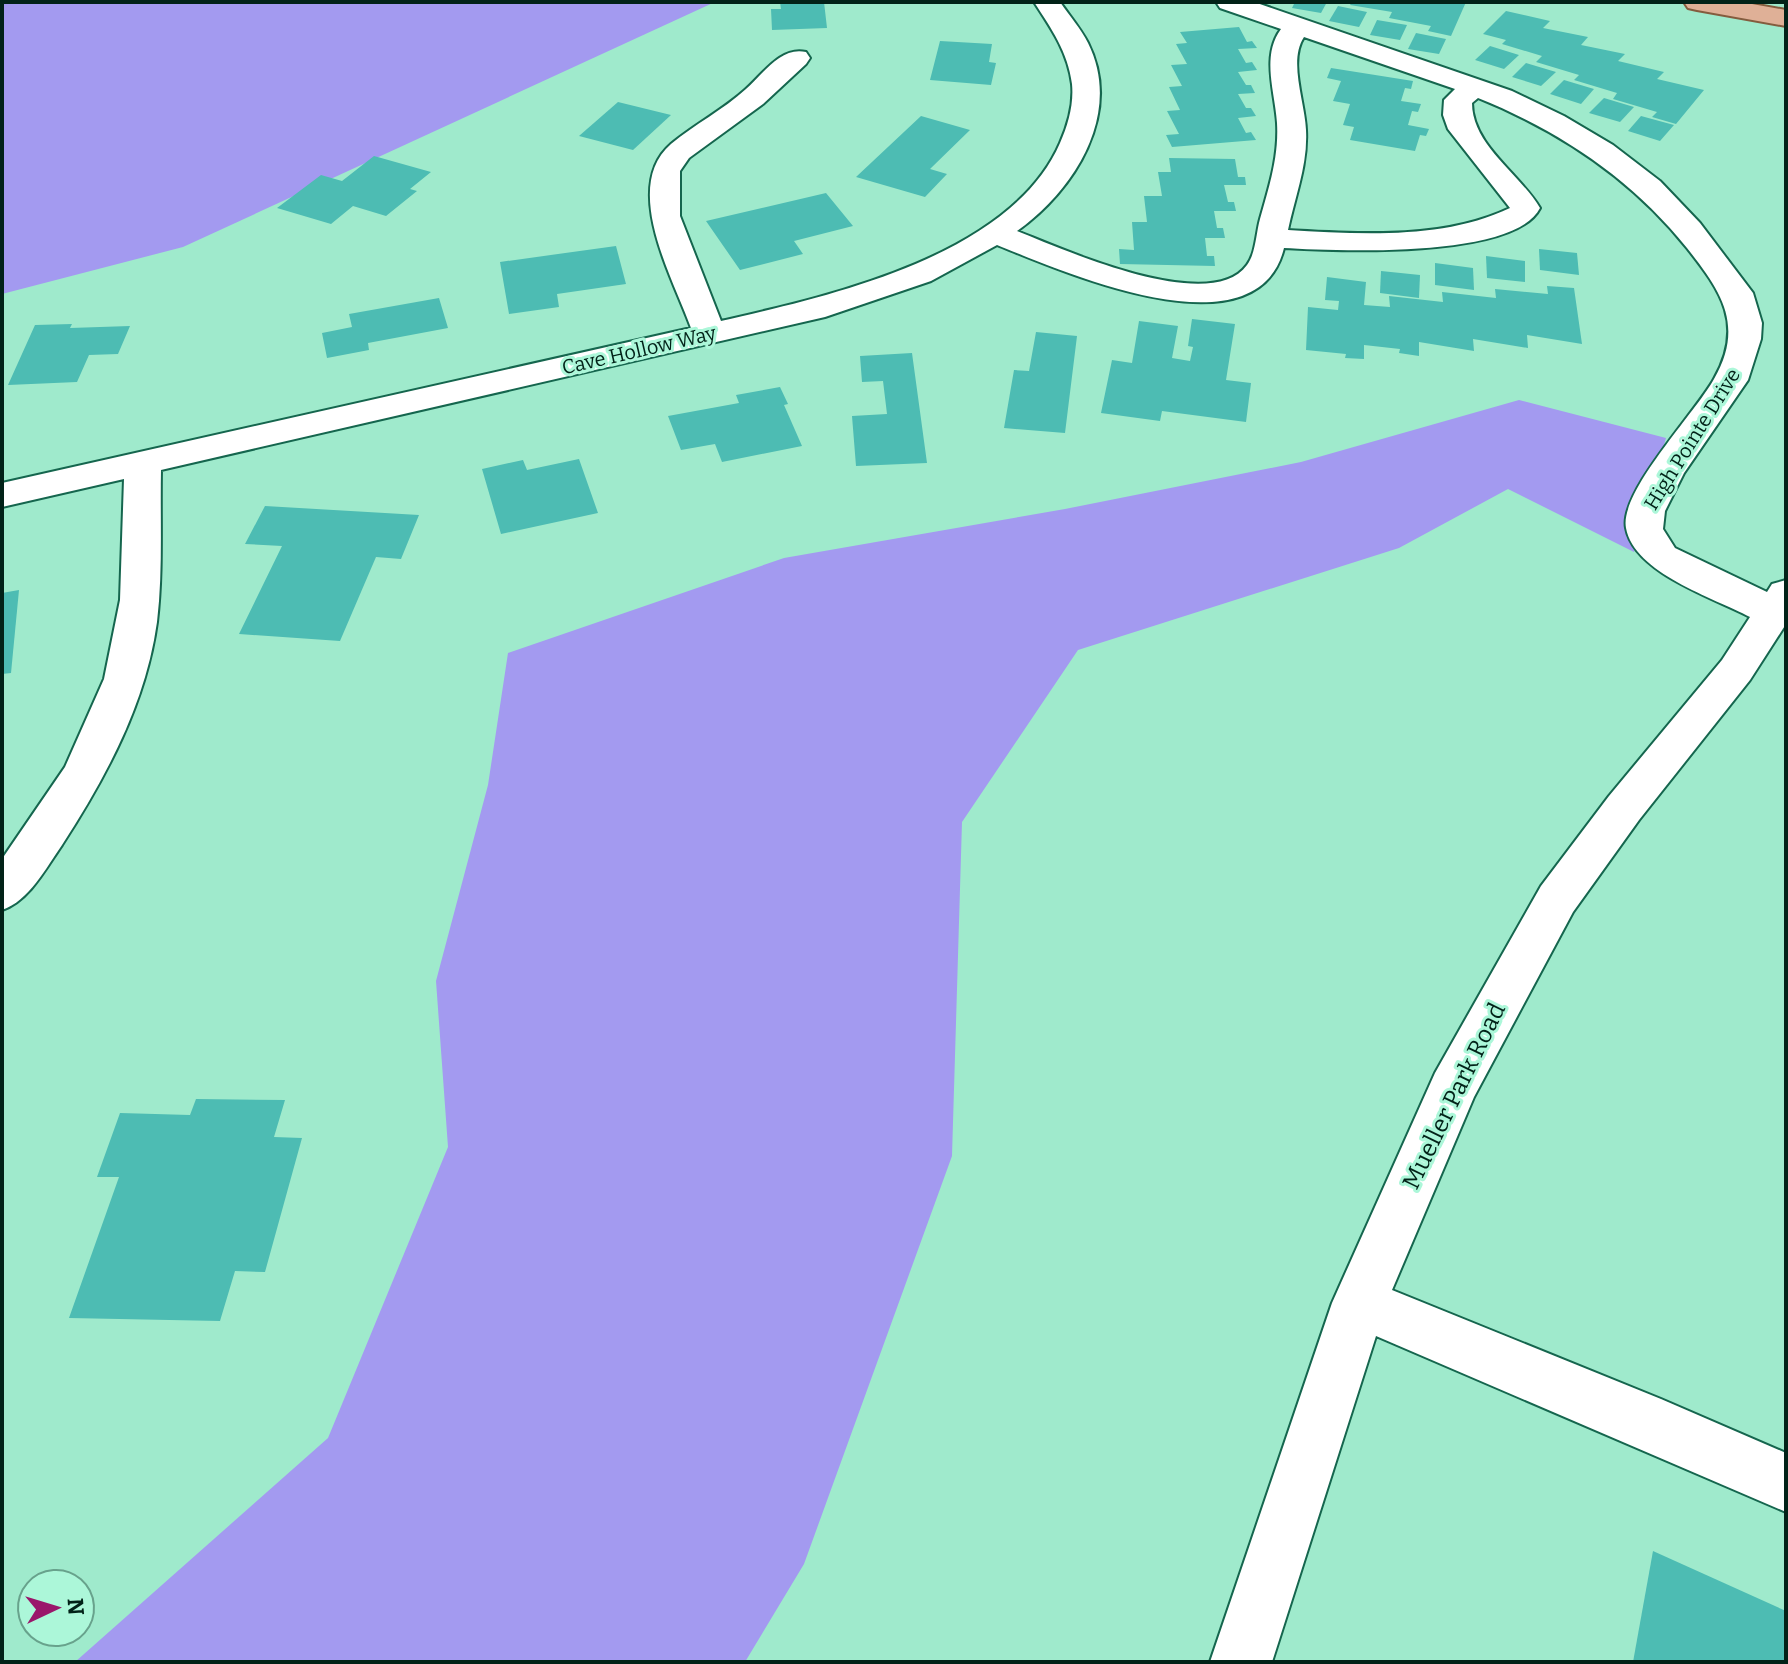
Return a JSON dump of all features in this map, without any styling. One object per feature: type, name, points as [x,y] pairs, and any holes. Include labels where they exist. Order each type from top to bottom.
[{"type":"main road","points":[[1697,2],[1786,18]]},
{"type":"street","name":"Cave Hollow Way","points":[[2,495],[813,310],[936,267],[995,233],[1019,214],[1058,175],[1080,136],[1086,117],[1086,71],[1080,50],[1070,32],[1047,2]]},
{"type":"street","name":"High Pointe Drive","points":[[1229,2],[1422,67],[1569,130],[1623,166],[1673,212],[1740,295],[1748,330],[1741,359],[1731,380],[1648,501],[1644,527],[1662,557],[1682,569],[1781,603]]},
{"type":"street","points":[[995,233],[1116,278],[1152,288],[1202,294],[1226,291],[1246,283],[1259,272],[1291,153],[1283,51],[1298,27]]},
{"type":"street","points":[[710,334],[665,216],[665,171],[679,152],[753,98],[796,58]]},
{"type":"street","points":[[1270,238],[1352,241],[1448,235],[1497,226],[1522,214],[1525,208],[1517,193],[1478,151],[1459,119],[1458,100],[1474,87]]},
{"type":"street","points":[[2,892],[76,787],[112,715],[132,646],[141,584],[143,462]]},
{"type":"street","name":"Mueller Park Road","points":[[1241,1662],[1359,1303],[1453,1088],[1557,899],[1624,808],[1736,670],[1781,603]]},
{"type":"street","points":[[1359,1303],[1641,1419],[1786,1483]]},
{"type":"shaded area","points":[[2,2],[715,2],[183,247],[2,294]]},
{"type":"shaded area","points":[[1519,400],[1666,438],[1634,552],[1508,489],[1399,548],[1078,650],[962,822],[952,1156],[804,1564],[745,1662],[75,1662],[91,1648],[96,1648],[96,1643],[328,1438],[448,1147],[436,981],[488,785],[508,653],[784,558],[1065,509],[1301,462]]},
{"type":"building","points":[[780,2],[824,2],[827,28],[772,30],[771,9],[781,9]]},
{"type":"building","points":[[1295,2],[1327,2],[1321,13],[1292,8]]},
{"type":"building","points":[[1352,2],[1466,2],[1451,36],[1428,31],[1431,26],[1389,18],[1392,12],[1350,5]]},
{"type":"building","points":[[1338,6],[1367,12],[1359,27],[1329,21]]},
{"type":"building","points":[[1506,11],[1550,21],[1543,28],[1588,37],[1581,45],[1625,54],[1618,61],[1664,72],[1657,79],[1704,90],[1676,124],[1652,117],[1657,112],[1613,99],[1617,93],[1574,80],[1579,75],[1536,62],[1542,56],[1502,44],[1506,40],[1483,34]]},
{"type":"building","points":[[1377,20],[1407,25],[1400,40],[1370,35]]},
{"type":"building","points":[[1239,27],[1247,42],[1252,41],[1257,48],[1238,49],[1246,63],[1252,62],[1257,70],[1238,72],[1255,93],[1238,94],[1246,108],[1251,108],[1256,116],[1238,118],[1246,133],[1251,132],[1256,140],[1172,147],[1166,135],[1179,134],[1167,111],[1180,110],[1169,87],[1182,86],[1171,65],[1187,64],[1176,44],[1187,43],[1180,32]]},
{"type":"building","points":[[1416,33],[1446,39],[1439,54],[1408,49]]},
{"type":"building","points":[[940,41],[992,44],[989,62],[996,63],[991,85],[930,80]]},
{"type":"building","points":[[1490,46],[1519,55],[1504,69],[1475,60]]},
{"type":"building","points":[[1526,63],[1556,72],[1541,86],[1512,77]]},
{"type":"building","points":[[1331,68],[1413,81],[1411,89],[1405,88],[1401,101],[1421,104],[1418,112],[1412,111],[1408,125],[1429,129],[1426,136],[1420,135],[1415,151],[1350,140],[1354,127],[1343,125],[1350,104],[1333,101],[1341,81],[1327,78]]},
{"type":"building","points":[[1564,80],[1594,89],[1581,104],[1550,94]]},
{"type":"building","points":[[1604,98],[1634,107],[1620,122],[1589,113]]},
{"type":"building","points":[[618,102],[671,115],[633,150],[579,136]]},
{"type":"building","points":[[921,116],[970,130],[930,169],[947,174],[925,197],[856,177]]},
{"type":"building","points":[[1641,116],[1674,125],[1660,141],[1628,131]]},
{"type":"building","points":[[374,156],[431,172],[410,189],[417,191],[386,216],[353,206],[331,224],[277,208],[321,175],[342,181]]},
{"type":"building","points":[[1169,158],[1235,159],[1238,177],[1245,177],[1246,185],[1224,185],[1228,202],[1234,202],[1236,211],[1214,211],[1217,228],[1223,228],[1225,238],[1205,238],[1207,256],[1214,256],[1215,266],[1120,264],[1119,249],[1134,250],[1132,222],[1147,222],[1144,196],[1162,196],[1158,172],[1171,172]]},
{"type":"building","points":[[826,193],[853,226],[794,241],[803,254],[740,270],[706,221]]},
{"type":"building","points":[[616,246],[626,284],[557,294],[559,307],[509,314],[500,262]]},
{"type":"building","points":[[1539,249],[1577,253],[1579,275],[1540,270]]},
{"type":"building","points":[[1486,256],[1525,261],[1525,282],[1487,278]]},
{"type":"building","points":[[1435,263],[1473,268],[1474,290],[1435,285]]},
{"type":"building","points":[[1381,271],[1420,275],[1419,298],[1380,293]]},
{"type":"building","points":[[1327,277],[1366,282],[1364,305],[1390,307],[1389,296],[1443,302],[1442,292],[1496,298],[1495,289],[1548,294],[1547,286],[1574,288],[1582,344],[1527,335],[1528,348],[1473,339],[1474,351],[1419,342],[1419,356],[1399,353],[1400,349],[1364,345],[1364,359],[1306,350],[1308,307],[1338,310],[1339,301],[1325,300]]},
{"type":"building","points":[[439,298],[448,328],[368,343],[369,350],[327,358],[322,333],[352,327],[349,314]]},
{"type":"building","points":[[1192,319],[1235,324],[1226,380],[1251,383],[1246,422],[1162,411],[1160,421],[1101,413],[1112,360],[1132,363],[1139,321],[1178,326],[1172,358],[1190,361],[1193,347],[1188,346]]},
{"type":"building","points":[[72,324],[70,328],[130,326],[118,354],[89,355],[77,382],[8,385],[35,325]]},
{"type":"building","points":[[1036,332],[1077,336],[1065,433],[1004,428],[1014,370],[1029,371]]},
{"type":"building","points":[[912,353],[927,463],[856,466],[852,416],[887,414],[883,381],[862,382],[860,356]]},
{"type":"building","points":[[780,387],[788,404],[784,405],[802,446],[722,462],[715,444],[681,450],[668,416],[739,403],[736,395]]},
{"type":"building","points":[[579,459],[598,513],[501,534],[482,469],[523,460],[527,470]]},
{"type":"building","points":[[265,506],[419,515],[401,559],[376,557],[340,641],[239,634],[282,546],[245,544]]},
{"type":"building","points":[[19,590],[11,673],[2,674],[2,593]]},
{"type":"building","points":[[196,1099],[285,1100],[274,1137],[302,1138],[265,1272],[235,1271],[220,1321],[69,1318],[119,1177],[97,1177],[120,1113],[190,1115]]},
{"type":"building","points":[[1653,1551],[1786,1611],[1786,1662],[1633,1662]]}]
